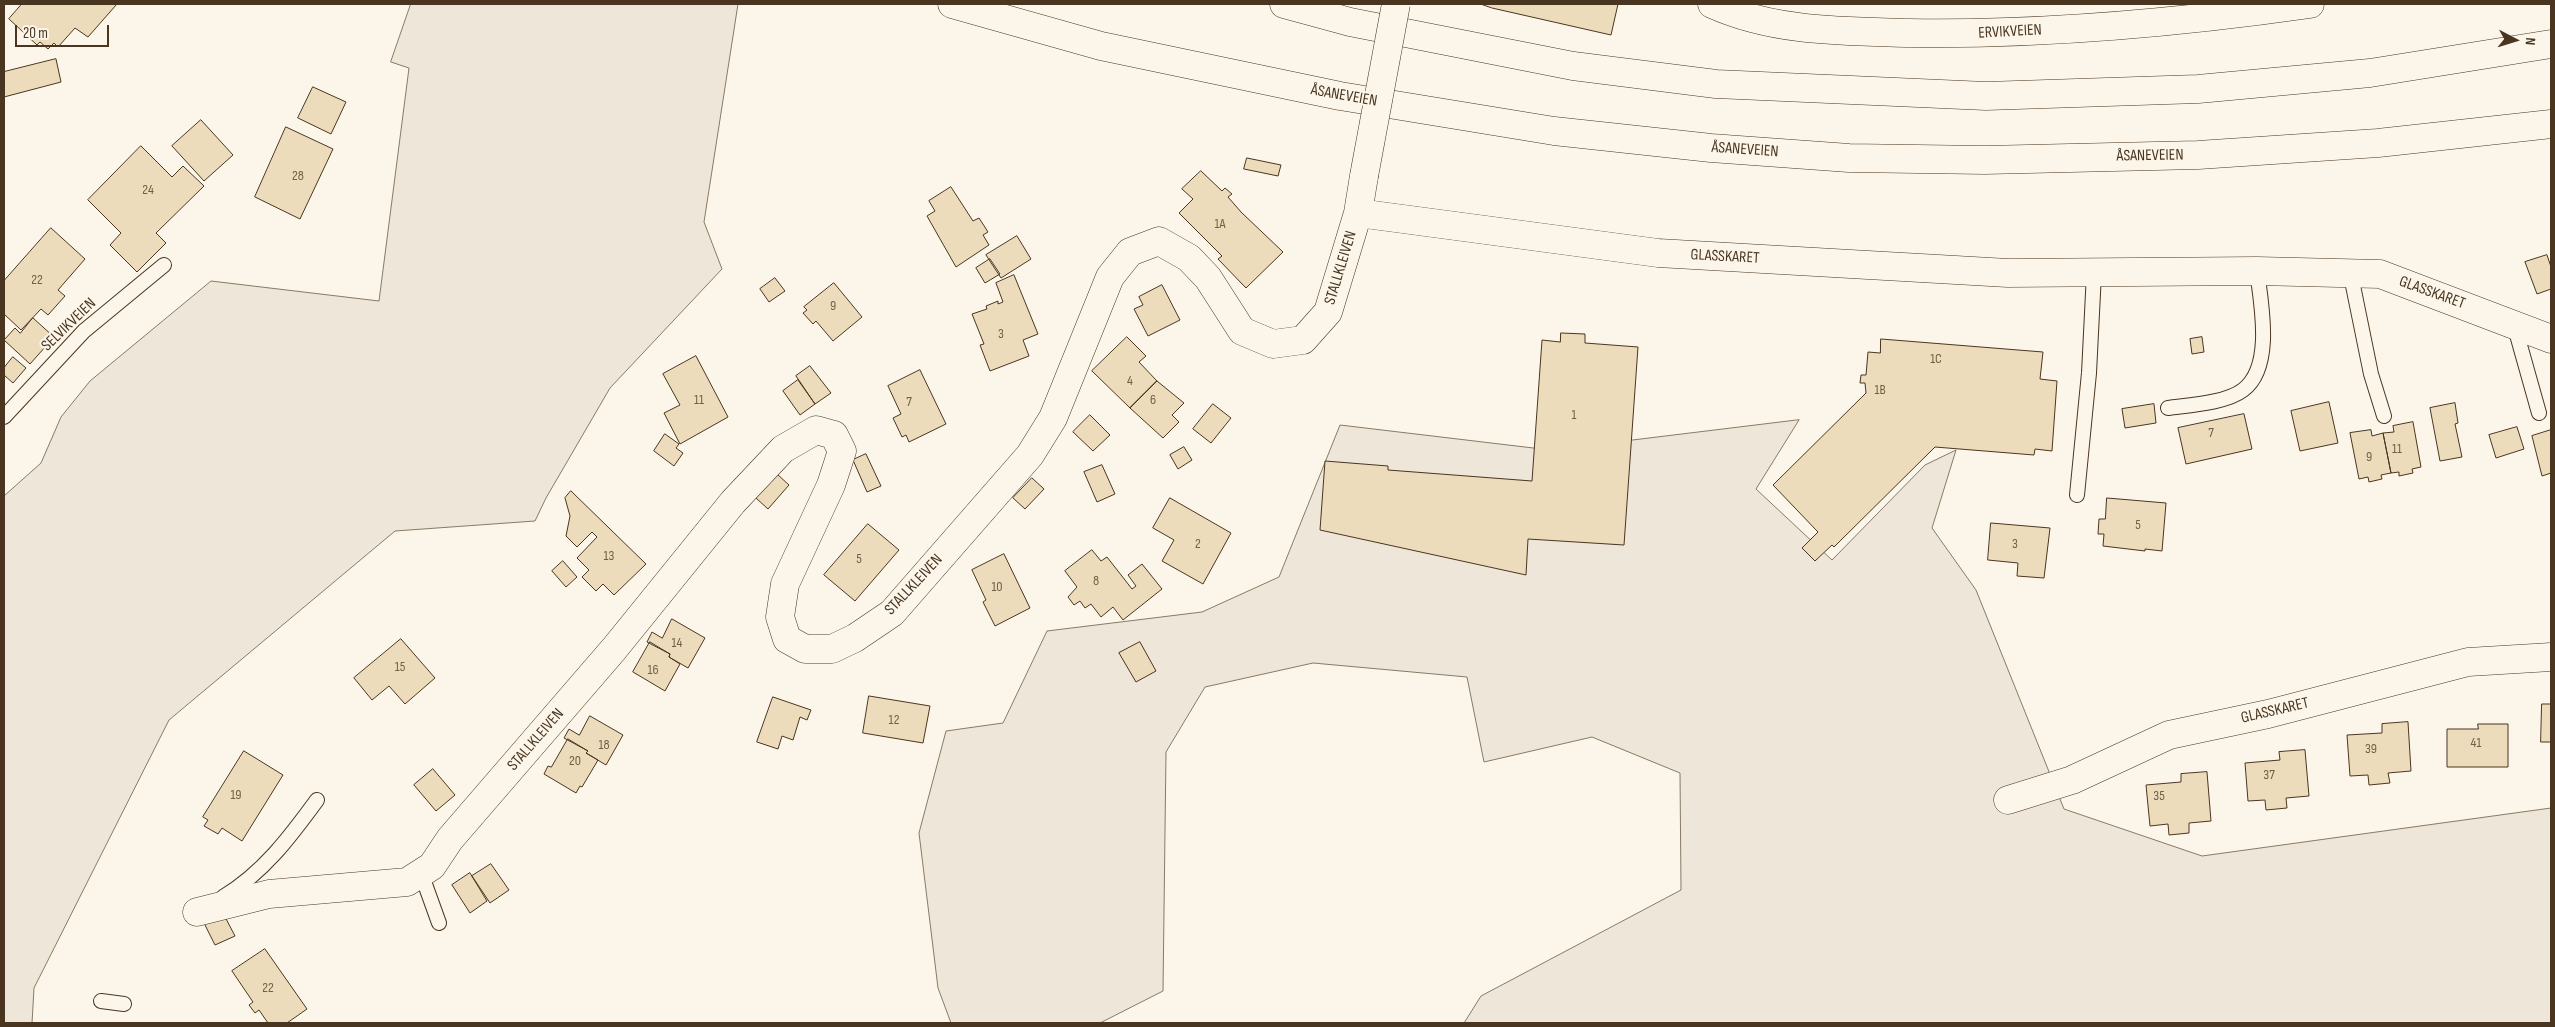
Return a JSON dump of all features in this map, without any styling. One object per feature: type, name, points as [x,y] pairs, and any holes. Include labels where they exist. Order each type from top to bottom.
[{"type":"main road","name":"ÅSANEVEIEN","points":[[952,4],[1101,46],[1340,96],[1554,131],[1711,148],[1849,158],[1985,160],[2198,155],[2378,143],[2551,124]]},
{"type":"main road","points":[[1284,4],[1350,22],[1574,66],[1716,84],[1986,96],[2208,88],[2370,73],[2551,44]]},
{"type":"main road","name":"STALLKLEIVEN","points":[[197,912],[268,894],[407,882],[432,866],[450,839],[614,649],[733,502],[783,449],[816,430],[834,435],[842,451],[831,485],[785,584],[780,617],[787,639],[805,649],[832,649],[854,638],[892,613],[1030,455],[1053,418],[1110,276],[1130,252],[1158,241],[1189,258],[1208,278],[1242,331],[1273,344],[1303,340],[1328,312],[1358,213],[1396,4]]},
{"type":"main road","name":"ERVIKVEIEN","points":[[1712,4],[1740,16],[1787,26],[1858,32],[1986,34],[2141,24],[2264,7],[2310,4]]},
{"type":"main road","name":"GLASSKARET","points":[[1358,213],[1658,253],[2008,273],[2350,271],[2380,274],[2551,339]]},
{"type":"main road","name":"GLASSKARET","points":[[2008,800],[2072,780],[2169,735],[2268,714],[2468,662],[2551,657]]},
{"type":"lane","name":"SELVIKVEIEN","points":[[4,417],[84,331],[164,265]]},
{"type":"lane","points":[[2168,408],[2216,400],[2242,391],[2250,383],[2257,367],[2264,331],[2257,271]]},
{"type":"lane","points":[[2350,271],[2371,374],[2384,416]]},
{"type":"lane","points":[[2077,496],[2094,317],[2094,273]]},
{"type":"lane","points":[[2514,324],[2539,413]]},
{"type":"lane","points":[[197,912],[243,884],[269,861],[317,800]]},
{"type":"lane","points":[[421,873],[439,923]]},
{"type":"lane","points":[[102,1001],[124,1004]]},
{"type":"shaded area","points":[[411,4],[738,4],[704,222],[722,269],[610,388],[546,498],[535,521],[395,531],[169,720],[34,988],[32,1023],[4,1023],[4,496],[41,463],[61,417],[90,381],[211,281],[379,301],[409,68],[391,62]]},
{"type":"shaded area","points":[[1799,420],[1756,489],[1832,560],[1925,465],[1956,450],[1932,528],[1976,590],[2064,809],[2202,856],[2551,808],[2551,1023],[1464,1023],[1481,996],[1681,890],[1680,773],[1592,737],[1484,762],[1467,677],[1313,663],[1205,687],[1166,752],[1163,991],[1100,1023],[951,1023],[938,988],[919,833],[946,731],[1003,723],[1047,631],[1202,612],[1279,577],[1340,425],[1550,450]]},
{"type":"building","points":[[22,4],[117,4],[88,37],[75,28],[58,47],[54,43],[48,49],[40,42],[37,45],[9,19]]},
{"type":"building","points":[[1481,4],[1618,4],[1611,35]]},
{"type":"building","points":[[56,59],[61,82],[4,97],[4,72]]},
{"type":"building","points":[[313,87],[346,102],[331,134],[298,118]]},
{"type":"building","points":[[201,120],[233,155],[204,181],[172,146]]},
{"type":"building","points":[[286,127],[333,149],[300,219],[255,197]]},
{"type":"building","points":[[141,146],[172,177],[183,166],[204,186],[156,233],[166,243],[137,272],[110,245],[121,233],[88,200]]},
{"type":"building","points":[[1247,158],[1281,165],[1278,176],[1244,169]]},
{"type":"building","points":[[1201,171],[1222,191],[1225,188],[1232,194],[1228,197],[1241,212],[1283,252],[1246,288],[1218,259],[1222,256],[1179,213],[1193,199],[1182,189]]},
{"type":"building","points":[[951,187],[973,221],[979,218],[988,232],[983,235],[989,245],[956,267],[927,216],[935,211],[929,201]]},
{"type":"building","points":[[51,228],[85,259],[58,290],[65,296],[48,315],[41,309],[21,330],[4,314],[4,281]]},
{"type":"building","points":[[1017,236],[1031,259],[1001,278],[986,255]]},
{"type":"building","points":[[2547,255],[2551,267],[2551,289],[2537,294],[2525,262]]},
{"type":"building","points":[[990,259],[1000,274],[985,283],[976,268]]},
{"type":"building","points":[[1014,275],[1038,334],[1023,340],[1029,356],[990,371],[980,345],[984,344],[972,314],[987,309],[986,306],[998,301],[998,304],[1003,302],[996,283]]},
{"type":"building","points":[[775,278],[785,291],[769,302],[760,289]]},
{"type":"building","points":[[834,283],[862,317],[833,341],[816,321],[813,324],[803,313],[807,310],[804,307]]},
{"type":"building","points":[[1162,285],[1180,320],[1148,336],[1134,309],[1143,305],[1139,297]]},
{"type":"building","points":[[33,318],[54,337],[30,364],[4,340],[15,328],[20,333]]},
{"type":"building","points":[[1561,333],[1585,334],[1585,343],[1638,347],[1624,545],[1528,539],[1526,575],[1320,530],[1325,461],[1388,466],[1388,470],[1532,481],[1542,340],[1560,342]]},
{"type":"building","points":[[1127,337],[1146,356],[1139,362],[1157,381],[1130,408],[1092,371]]},
{"type":"building","points":[[2202,337],[2204,352],[2192,354],[2190,339]]},
{"type":"building","points":[[1881,339],[2043,352],[2040,379],[2057,381],[2052,451],[2035,449],[2034,455],[1935,447],[1834,547],[1832,545],[1815,561],[1802,548],[1818,532],[1773,485],[1866,393],[1865,383],[1860,383],[1861,375],[1866,375],[1868,352],[1880,353]]},
{"type":"building","points":[[696,356],[728,417],[680,444],[664,413],[680,405],[663,374]]},
{"type":"building","points":[[13,357],[26,368],[13,383],[4,375],[4,368]]},
{"type":"building","points":[[810,366],[831,393],[815,404],[796,376]]},
{"type":"building","points":[[920,370],[946,424],[909,442],[906,435],[902,437],[893,418],[901,414],[888,386]]},
{"type":"building","points":[[798,380],[815,404],[800,415],[783,391]]},
{"type":"building","points":[[1157,381],[1184,403],[1172,415],[1179,422],[1163,438],[1130,408]]},
{"type":"building","points":[[2329,402],[2338,443],[2300,451],[2291,411]]},
{"type":"building","points":[[2455,403],[2458,423],[2455,424],[2462,457],[2440,461],[2430,408]]},
{"type":"building","points":[[1213,404],[1231,418],[1211,443],[1193,429]]},
{"type":"building","points":[[2154,404],[2156,423],[2125,428],[2122,409]]},
{"type":"building","points":[[2244,414],[2252,449],[2186,464],[2178,428]]},
{"type":"building","points":[[1090,415],[1110,435],[1093,451],[1073,432]]},
{"type":"building","points":[[2413,422],[2421,467],[2412,469],[2413,473],[2399,476],[2399,472],[2391,473],[2383,433],[2394,432],[2393,426]]},
{"type":"building","points":[[2517,427],[2524,449],[2496,458],[2489,435]]},
{"type":"building","points":[[2371,430],[2372,436],[2383,433],[2391,473],[2381,475],[2382,479],[2369,482],[2368,477],[2359,479],[2350,433]]},
{"type":"building","points":[[2551,430],[2551,473],[2542,476],[2532,436]]},
{"type":"building","points":[[665,434],[679,444],[676,448],[683,453],[674,466],[654,451]]},
{"type":"building","points":[[1184,447],[1192,460],[1178,469],[1170,455]]},
{"type":"building","points":[[866,454],[881,486],[867,492],[853,460]]},
{"type":"building","points":[[1102,465],[1115,494],[1097,502],[1084,472]]},
{"type":"building","points":[[777,474],[789,485],[768,509],[756,498]]},
{"type":"building","points":[[1032,478],[1044,489],[1025,509],[1013,498]]},
{"type":"building","points":[[571,491],[646,564],[614,595],[603,584],[596,591],[582,577],[589,570],[577,558],[597,537],[592,532],[577,547],[566,536],[570,516],[565,498]]},
{"type":"building","points":[[1170,498],[1231,533],[1203,584],[1162,561],[1174,540],[1153,528]]},
{"type":"building","points":[[2107,498],[2166,503],[2162,551],[2103,546],[2104,534],[2098,534],[2099,519],[2105,519]]},
{"type":"building","points":[[1991,523],[2050,528],[2044,578],[2017,576],[2018,563],[1988,560]]},
{"type":"building","points":[[868,524],[899,550],[855,601],[824,575]]},
{"type":"building","points":[[1092,550],[1101,561],[1107,557],[1132,589],[1136,586],[1128,575],[1142,564],[1162,589],[1123,620],[1113,607],[1101,617],[1091,604],[1085,608],[1080,601],[1074,605],[1068,597],[1077,587],[1065,571]]},
{"type":"building","points":[[1004,554],[1030,608],[995,626],[983,602],[986,600],[972,570]]},
{"type":"building","points":[[563,561],[577,577],[566,587],[552,571]]},
{"type":"building","points":[[672,619],[705,638],[688,668],[669,657],[670,654],[647,642],[652,632],[662,638]]},
{"type":"building","points":[[401,639],[435,678],[405,704],[389,686],[372,700],[354,678]]},
{"type":"building","points":[[650,642],[670,654],[669,657],[680,664],[665,691],[633,672]]},
{"type":"building","points":[[1140,642],[1156,671],[1136,682],[1119,653]]},
{"type":"building","points":[[869,696],[930,706],[923,743],[863,733]]},
{"type":"building","points":[[773,697],[811,710],[807,720],[800,717],[793,740],[782,736],[778,749],[757,742]]},
{"type":"building","points":[[2542,704],[2551,704],[2551,742],[2541,742]]},
{"type":"building","points":[[590,716],[623,735],[606,765],[586,753],[588,751],[564,738],[569,729],[579,735]]},
{"type":"building","points":[[2408,722],[2411,771],[2388,773],[2390,783],[2369,785],[2368,775],[2350,776],[2347,735],[2382,733],[2382,724]]},
{"type":"building","points":[[2478,724],[2508,724],[2508,767],[2447,767],[2447,729],[2478,729]]},
{"type":"building","points":[[568,739],[588,751],[586,753],[598,760],[582,787],[580,786],[576,793],[544,774],[548,766],[551,767]]},
{"type":"building","points":[[2305,750],[2309,796],[2286,798],[2287,808],[2266,810],[2265,800],[2248,801],[2245,763],[2280,760],[2279,752]]},
{"type":"building","points":[[244,751],[283,775],[242,841],[222,828],[218,834],[204,826],[208,820],[203,817]]},
{"type":"building","points":[[433,769],[455,795],[436,811],[414,785]]},
{"type":"building","points":[[2207,772],[2211,821],[2189,823],[2189,833],[2169,835],[2168,824],[2150,826],[2146,785],[2181,782],[2181,774]]},
{"type":"building","points":[[491,864],[509,890],[490,903],[472,876]]},
{"type":"building","points":[[470,873],[487,901],[470,913],[452,885]]},
{"type":"building","points":[[223,913],[235,936],[215,945],[204,923]]},
{"type":"building","points":[[265,949],[307,1009],[287,1023],[268,1023],[259,1010],[255,1013],[249,1005],[253,1002],[232,971]]}]
